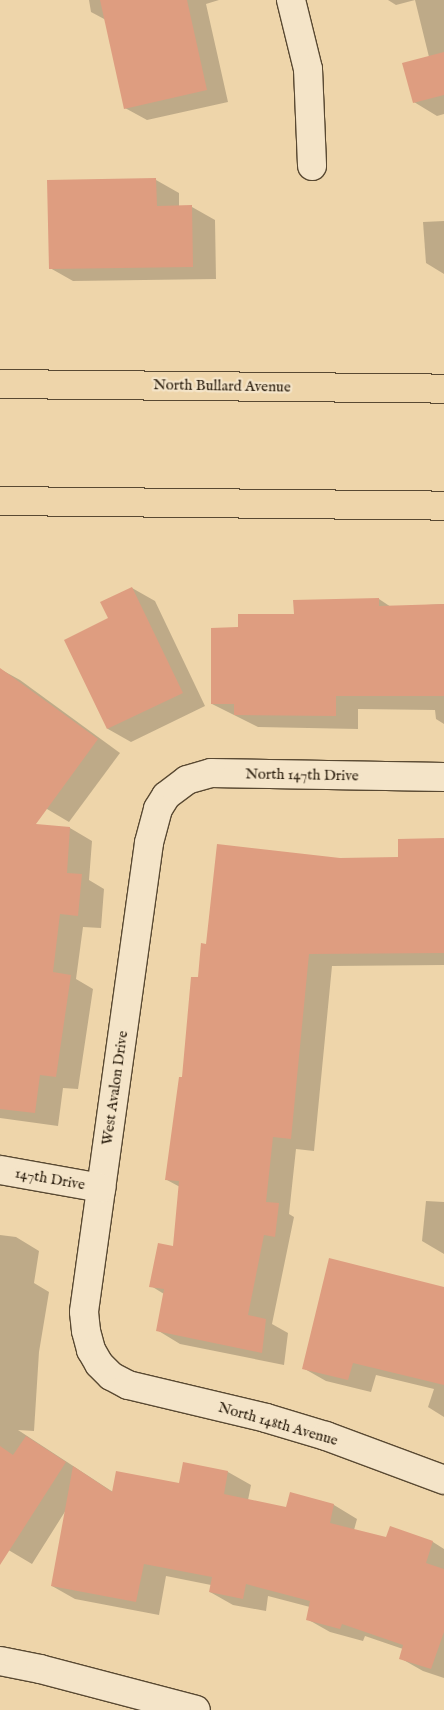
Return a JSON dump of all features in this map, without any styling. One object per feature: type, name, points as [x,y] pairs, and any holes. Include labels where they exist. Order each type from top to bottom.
[{"type":"main road","name":"North Bullard Avenue","points":[[0,384],[444,389]]},
{"type":"main road","points":[[0,501],[444,506]]},
{"type":"street","points":[[291,0],[308,69],[312,166]]},
{"type":"street","name":"North 147th Drive","points":[[166,796],[187,780],[211,773],[444,776]]},
{"type":"street","name":"West Avalon Drive","points":[[111,1376],[99,1364],[91,1350],[84,1312],[149,843],[158,809],[166,796]]},
{"type":"street","name":"147th Drive","points":[[0,1170],[101,1188]]},
{"type":"street","name":"North 148th Avenue","points":[[111,1376],[149,1392],[208,1404],[326,1436],[444,1480]]},
{"type":"street","points":[[0,1661],[40,1669],[196,1710]]},
{"type":"building","points":[[100,0],[187,0],[207,90],[124,109]]},
{"type":"building","points":[[444,52],[444,95],[413,103],[402,63]]},
{"type":"building","points":[[156,178],[157,206],[192,205],[193,267],[49,269],[47,180]]},
{"type":"building","points":[[132,587],[183,693],[107,729],[64,640],[108,618],[100,602]]},
{"type":"building","points":[[379,598],[379,606],[444,604],[444,696],[336,696],[336,716],[234,715],[234,704],[211,704],[211,628],[238,627],[238,614],[294,614],[293,600]]},
{"type":"building","points":[[0,668],[98,739],[36,824],[70,827],[67,873],[82,874],[78,916],[60,914],[53,972],[71,975],[56,1077],[40,1075],[35,1113],[0,1109]]},
{"type":"building","points":[[444,838],[444,953],[309,954],[291,1139],[273,1137],[266,1202],[279,1203],[275,1237],[264,1235],[248,1315],[266,1319],[262,1353],[156,1331],[164,1289],[149,1287],[158,1243],[173,1246],[179,1181],[165,1180],[179,1077],[182,1077],[191,977],[198,977],[201,943],[206,944],[217,844],[340,858],[398,857],[398,839]]},
{"type":"building","points":[[329,1258],[444,1287],[444,1385],[353,1363],[348,1380],[302,1369]]},
{"type":"building","points":[[26,1436],[66,1462],[0,1565],[0,1446],[13,1455]]},
{"type":"building","points":[[183,1462],[228,1471],[224,1494],[286,1507],[290,1492],[334,1504],[330,1523],[386,1537],[390,1526],[433,1541],[426,1563],[444,1569],[444,1632],[431,1669],[399,1659],[403,1645],[342,1624],[340,1629],[306,1620],[310,1601],[246,1584],[243,1599],[209,1592],[212,1577],[144,1564],[136,1602],[51,1586],[73,1466],[112,1492],[116,1471],[179,1483]]}]
